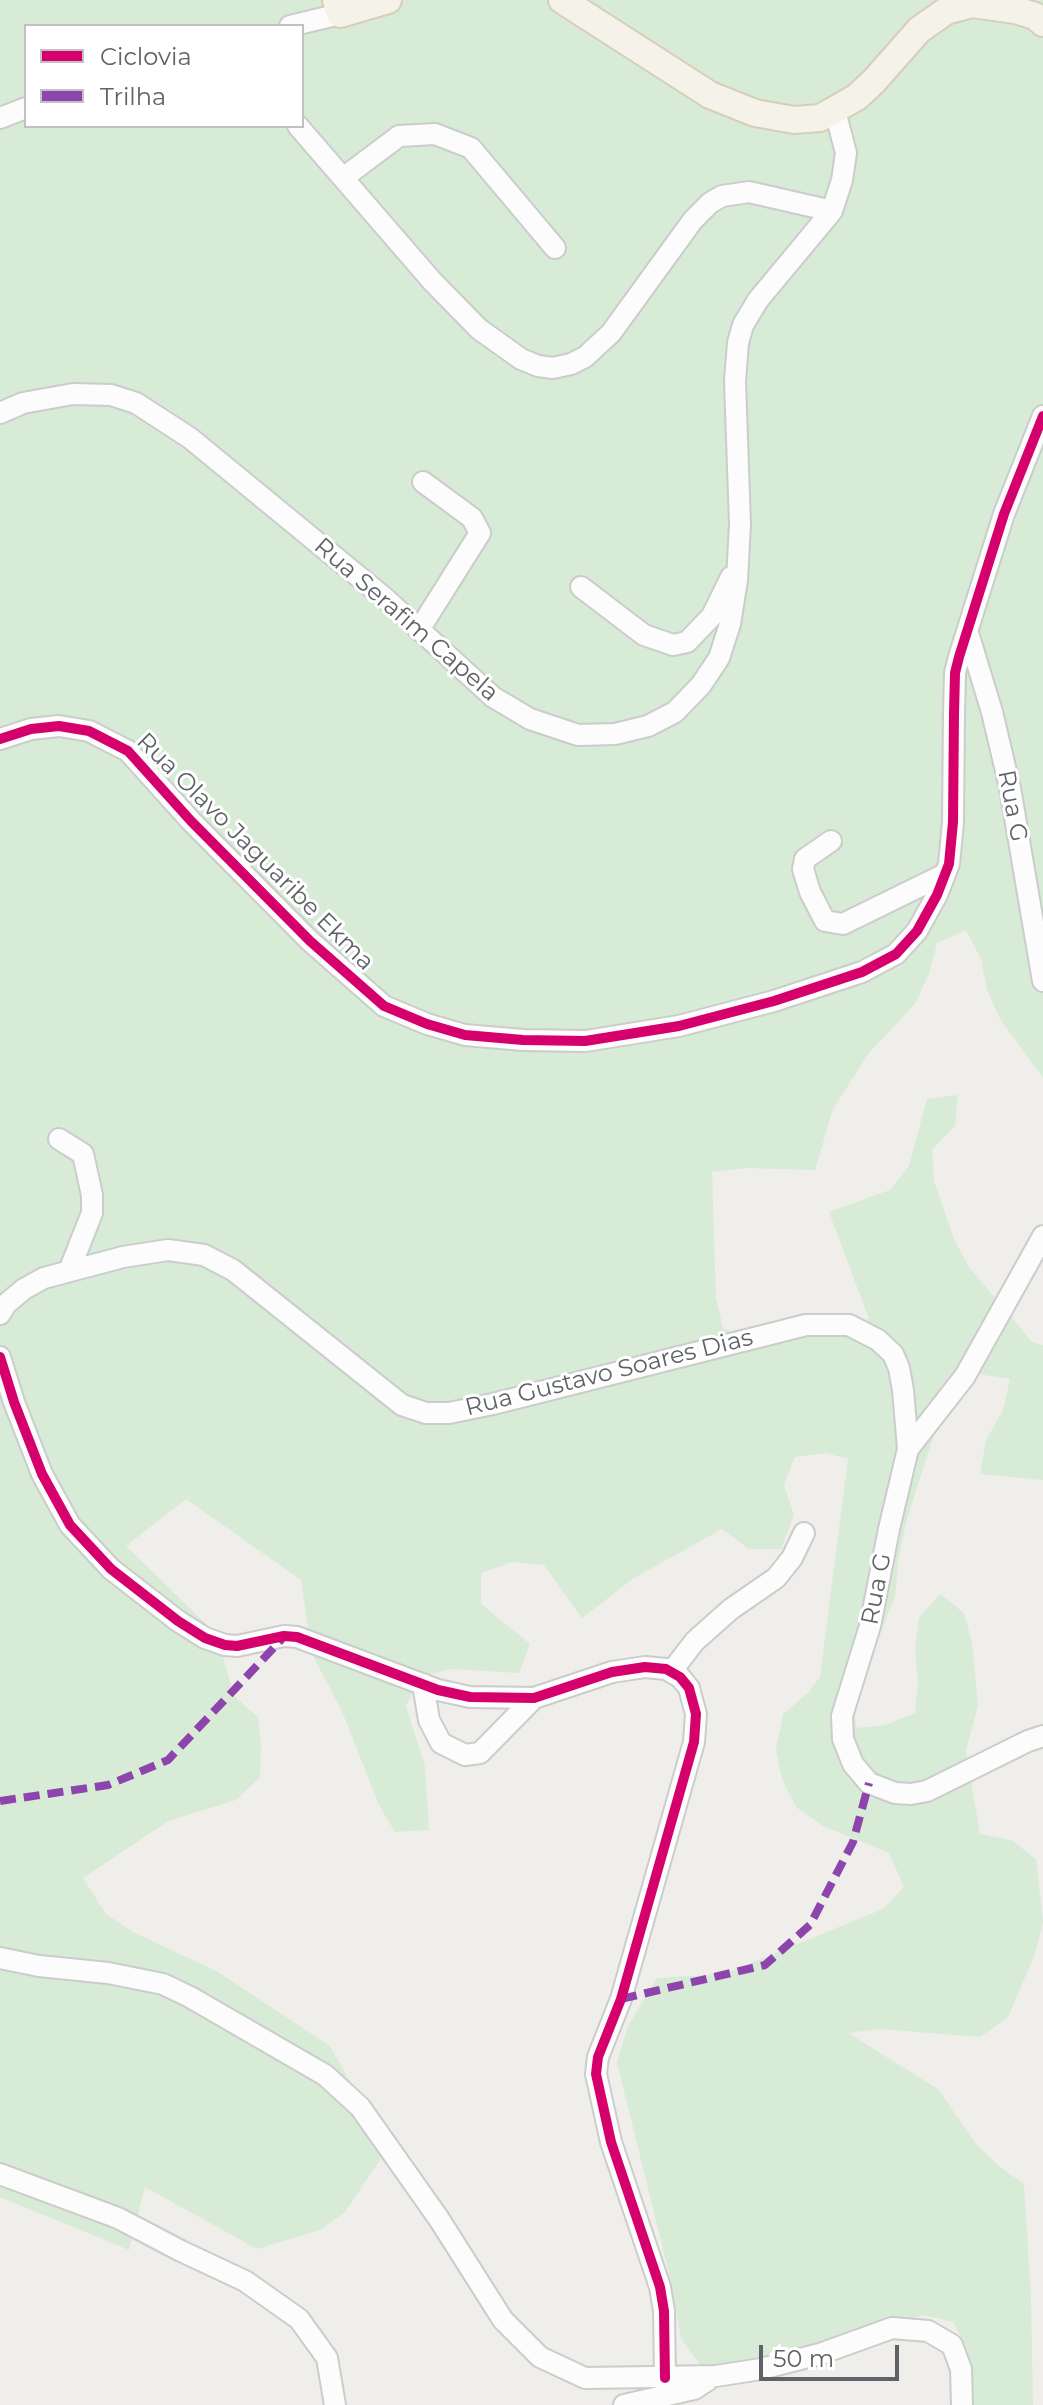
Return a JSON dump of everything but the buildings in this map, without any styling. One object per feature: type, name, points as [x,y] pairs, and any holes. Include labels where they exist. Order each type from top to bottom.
[{"type":"main road","points":[[338,7],[388,0]]},
{"type":"main road","points":[[562,0],[710,95],[755,113],[794,120],[820,118],[866,89],[919,30],[946,11],[972,4],[1015,10],[1035,16],[1043,23]]},
{"type":"street","points":[[295,24],[338,7]]},
{"type":"street","points":[[0,118],[24,109]]},
{"type":"street","name":"Rua Serafim Capela","points":[[0,413],[23,403],[73,394],[111,395],[136,403],[190,438],[386,599],[493,697],[530,719],[578,735],[615,734],[648,726],[675,712],[701,685],[719,658],[730,624],[738,563],[740,483],[735,433],[735,381],[738,343],[743,325],[758,300],[832,211],[842,180],[846,153],[835,111]]},
{"type":"street","points":[[300,128],[422,270],[479,329],[521,359],[538,366],[553,368],[571,364],[585,357],[611,333],[693,220],[722,196],[749,192],[832,211]]},
{"type":"street","points":[[343,178],[399,136],[435,134],[471,148],[555,248]]},
{"type":"street","name":"Rua Olavo Jaguaribe Ekma","points":[[0,739],[31,729],[59,726],[89,731],[128,751],[191,821],[310,941],[384,1006],[427,1024],[465,1035],[585,1041],[679,1026],[774,1001],[862,972],[896,954],[917,931],[937,895],[949,864],[953,822],[955,673],[1004,514],[1043,416]]},
{"type":"street","points":[[419,630],[480,533],[472,518],[423,482]]},
{"type":"street","points":[[581,587],[644,635],[673,645],[687,642],[712,616],[738,563]]},
{"type":"street","name":"Rua G","points":[[968,633],[992,712],[1010,788],[1043,981]]},
{"type":"street","points":[[831,841],[805,859],[803,869],[810,892],[825,921],[843,924],[945,874]]},
{"type":"street","points":[[59,1139],[83,1154],[92,1195],[92,1213],[69,1271]]},
{"type":"street","name":"Rua G","points":[[1043,1236],[965,1376],[908,1449],[870,1626],[842,1716],[843,1739],[853,1764],[869,1783],[883,1790],[911,1794],[927,1791],[1043,1736]]},
{"type":"street","name":"Rua Gustavo Soares Dias","points":[[0,1314],[6,1304],[24,1289],[44,1278],[123,1257],[168,1250],[204,1255],[233,1270],[402,1405],[426,1413],[449,1413],[493,1404],[806,1325],[849,1325],[878,1340],[893,1354],[903,1390],[908,1449]]},
{"type":"street","points":[[0,1357],[42,1474],[70,1525],[111,1569],[178,1621],[215,1643],[237,1646],[284,1636],[297,1637],[423,1684],[470,1697],[534,1698],[612,1672],[645,1667],[666,1669],[689,1688],[696,1714],[694,1742],[621,1999],[598,2057],[596,2074],[611,2142],[660,2287],[664,2311],[665,2378]]},
{"type":"street","points":[[671,1672],[695,1641],[731,1609],[776,1578],[792,1558],[804,1533]]},
{"type":"street","points":[[423,1684],[429,1720],[441,1743],[465,1755],[480,1753],[534,1698]]},
{"type":"street","points":[[0,1958],[163,1984],[325,2075],[360,2107],[439,2219],[503,2320],[540,2357],[585,2378],[716,2376],[761,2369],[820,2354],[892,2328],[928,2331],[952,2345],[961,2369],[962,2405]]},
{"type":"street","points":[[0,2174],[118,2218],[245,2281],[299,2319],[327,2358],[335,2405]]},
{"type":"street","points":[[624,2405],[694,2389],[716,2376]]},
{"type":"green space","points":[[0,0],[1043,0],[1043,1078],[1000,1019],[987,990],[981,959],[966,930],[937,943],[929,974],[915,1004],[869,1053],[833,1109],[815,1170],[746,1168],[712,1172],[716,1298],[723,1328],[755,1343],[869,1319],[829,1212],[890,1190],[909,1166],[927,1099],[958,1095],[955,1126],[932,1150],[934,1181],[954,1239],[969,1267],[1032,1342],[1043,1345],[1043,1480],[980,1474],[986,1440],[1003,1410],[1010,1379],[978,1374],[956,1395],[938,1422],[907,1519],[899,1555],[895,1597],[854,1695],[856,1728],[885,1725],[915,1713],[918,1682],[915,1649],[919,1618],[940,1594],[964,1613],[972,1643],[978,1705],[966,1751],[980,1834],[1011,1840],[1036,1859],[1043,1922],[1035,1954],[1008,2017],[980,2037],[880,2029],[848,2033],[938,2089],[976,2144],[1024,2184],[1033,2405],[957,2405],[969,2382],[968,2352],[953,2322],[923,2315],[734,2370],[701,2366],[681,2339],[672,2286],[617,2062],[628,2026],[657,1978],[724,1974],[883,1909],[904,1887],[889,1853],[823,1826],[796,1807],[782,1779],[776,1749],[783,1714],[808,1693],[820,1677],[848,1459],[826,1453],[795,1457],[784,1485],[794,1515],[781,1549],[749,1549],[722,1529],[634,1578],[582,1618],[544,1565],[512,1562],[481,1573],[481,1604],[530,1644],[519,1673],[451,1669],[420,1677],[406,1706],[425,1767],[429,1830],[395,1832],[379,1805],[342,1711],[312,1654],[301,1580],[186,1499],[126,1546],[217,1635],[234,1696],[258,1717],[260,1777],[236,1800],[168,1821],[83,1878],[106,1914],[133,1932],[218,1972],[330,2046],[376,2128],[381,2158],[345,2212],[320,2230],[257,2249],[145,2187],[129,2250],[0,2197]]},
{"type":"marked path","points":[[0,1801],[108,1785],[168,1760],[282,1639]]},
{"type":"marked path","points":[[621,1999],[765,1965],[810,1925],[853,1842],[869,1783]]},
{"type":"cycle path","points":[[0,739],[31,729],[59,726],[89,731],[128,751],[191,821],[310,941],[384,1006],[427,1024],[465,1035],[585,1041],[679,1026],[774,1001],[862,972],[896,954],[917,931],[937,895],[949,864],[953,822],[955,673],[1004,514],[1043,416]]},
{"type":"cycle path","points":[[0,1357],[42,1474],[70,1525],[111,1569],[205,1638],[237,1646],[284,1636],[297,1637],[438,1690],[470,1697],[534,1698],[612,1672],[645,1667],[666,1669],[680,1677],[689,1688],[696,1714],[694,1742],[621,1999],[598,2057],[596,2074],[611,2142],[660,2287],[664,2311],[665,2378]]}]
